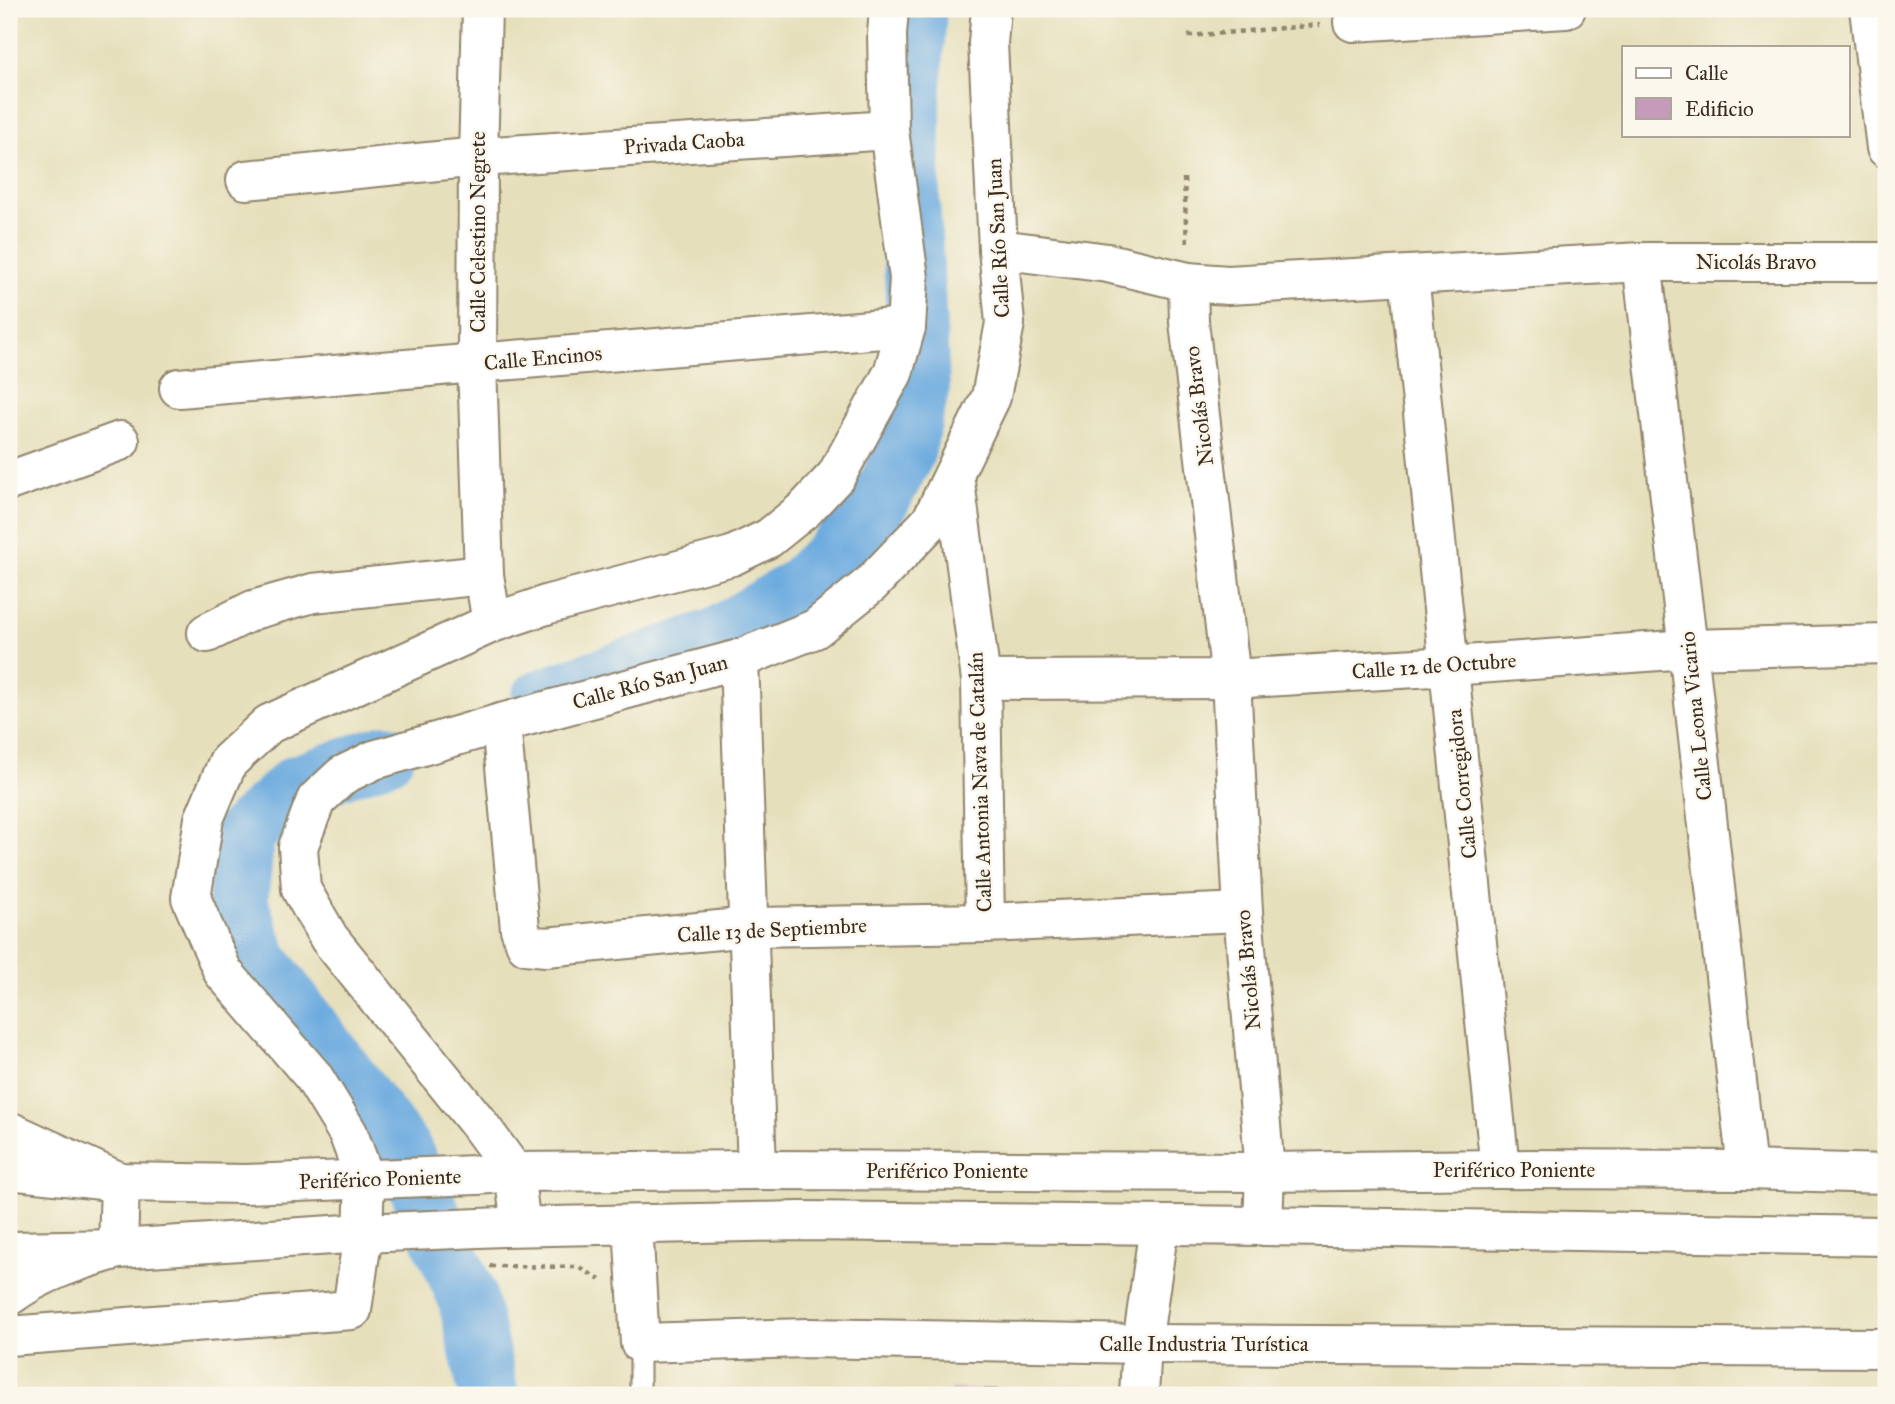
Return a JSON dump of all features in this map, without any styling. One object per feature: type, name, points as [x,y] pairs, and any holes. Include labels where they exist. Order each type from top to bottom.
[{"type":"street","name":"Calle Celestino Negrete","points":[[482,9],[477,363],[484,575],[492,623]]},
{"type":"street","points":[[9,1336],[352,1310],[363,1233],[365,1179],[348,1133],[313,1076],[223,972],[191,898],[204,819],[228,762],[269,724],[492,623],[549,604],[732,556],[769,538],[805,509],[836,476],[893,373],[906,327],[909,278],[889,130],[889,9]]},
{"type":"street","name":"Calle Río San Juan","points":[[511,1226],[499,1173],[479,1125],[329,937],[301,889],[298,846],[316,800],[344,775],[374,760],[739,659],[815,629],[871,584],[931,521],[990,397],[1005,323],[998,249],[988,43],[990,9]]},
{"type":"street","points":[[1354,16],[1566,9]]},
{"type":"street","points":[[1869,9],[1886,148]]},
{"type":"street","name":"Privada Caoba","points":[[246,180],[478,157],[889,130]]},
{"type":"street","points":[[998,249],[1108,263],[1188,282]]},
{"type":"street","name":"Nicolás Bravo","points":[[1263,1226],[1265,1172],[1242,912],[1231,679],[1189,321],[1188,282],[1228,285],[1642,262],[1886,262]]},
{"type":"street","name":"Calle Leona Vicario","points":[[1642,262],[1747,1170]]},
{"type":"street","name":"Calle Corregidora","points":[[1409,275],[1500,1169]]},
{"type":"street","name":"Calle Encinos","points":[[179,388],[906,327]]},
{"type":"street","points":[[9,481],[120,441]]},
{"type":"street","name":"Calle Antonia Nava de Catalán","points":[[954,474],[981,680],[985,923]]},
{"type":"street","points":[[207,633],[253,610],[313,593],[484,575]]},
{"type":"street","name":"Calle 12 de Octubre","points":[[981,680],[1231,679],[1688,649],[1886,644]]},
{"type":"street","points":[[739,659],[757,1170]]},
{"type":"street","name":"Calle 13 de Septiembre","points":[[501,723],[520,929],[526,945],[545,947],[749,927],[985,923],[1242,912]]},
{"type":"street","points":[[9,1131],[120,1182],[118,1249]]},
{"type":"street","name":"Periférico Poniente","points":[[9,1170],[120,1182],[246,1184],[499,1173],[757,1170],[1265,1172],[1500,1169],[1747,1170],[1886,1174]]},
{"type":"street","points":[[9,1251],[118,1249],[511,1226],[801,1221],[1886,1236]]},
{"type":"street","points":[[633,1225],[640,1343]]},
{"type":"street","points":[[1139,1395],[1142,1344],[1159,1226]]},
{"type":"street","points":[[9,1296],[29,1281],[69,1264],[118,1249]]},
{"type":"street","name":"Calle Industria Turística","points":[[640,1343],[807,1338],[1142,1344],[1886,1348]]},
{"type":"lane","points":[[640,1343],[640,1395]]},
{"type":"path","points":[[1188,36],[1354,16]]},
{"type":"path","points":[[1184,178],[1188,282]]},
{"type":"building","points":[[950,1389],[1044,1390],[1044,1395],[950,1395]]},
{"type":"building","points":[[706,1390],[754,1390],[754,1395],[701,1395]]},
{"type":"waterway","points":[[541,699],[718,637],[799,588],[840,548],[879,502],[905,452],[920,386],[910,197],[911,100],[917,9]]},
{"type":"waterway","points":[[385,754],[296,785],[245,833],[238,903],[259,961],[403,1152],[467,1296],[488,1395]]}]
